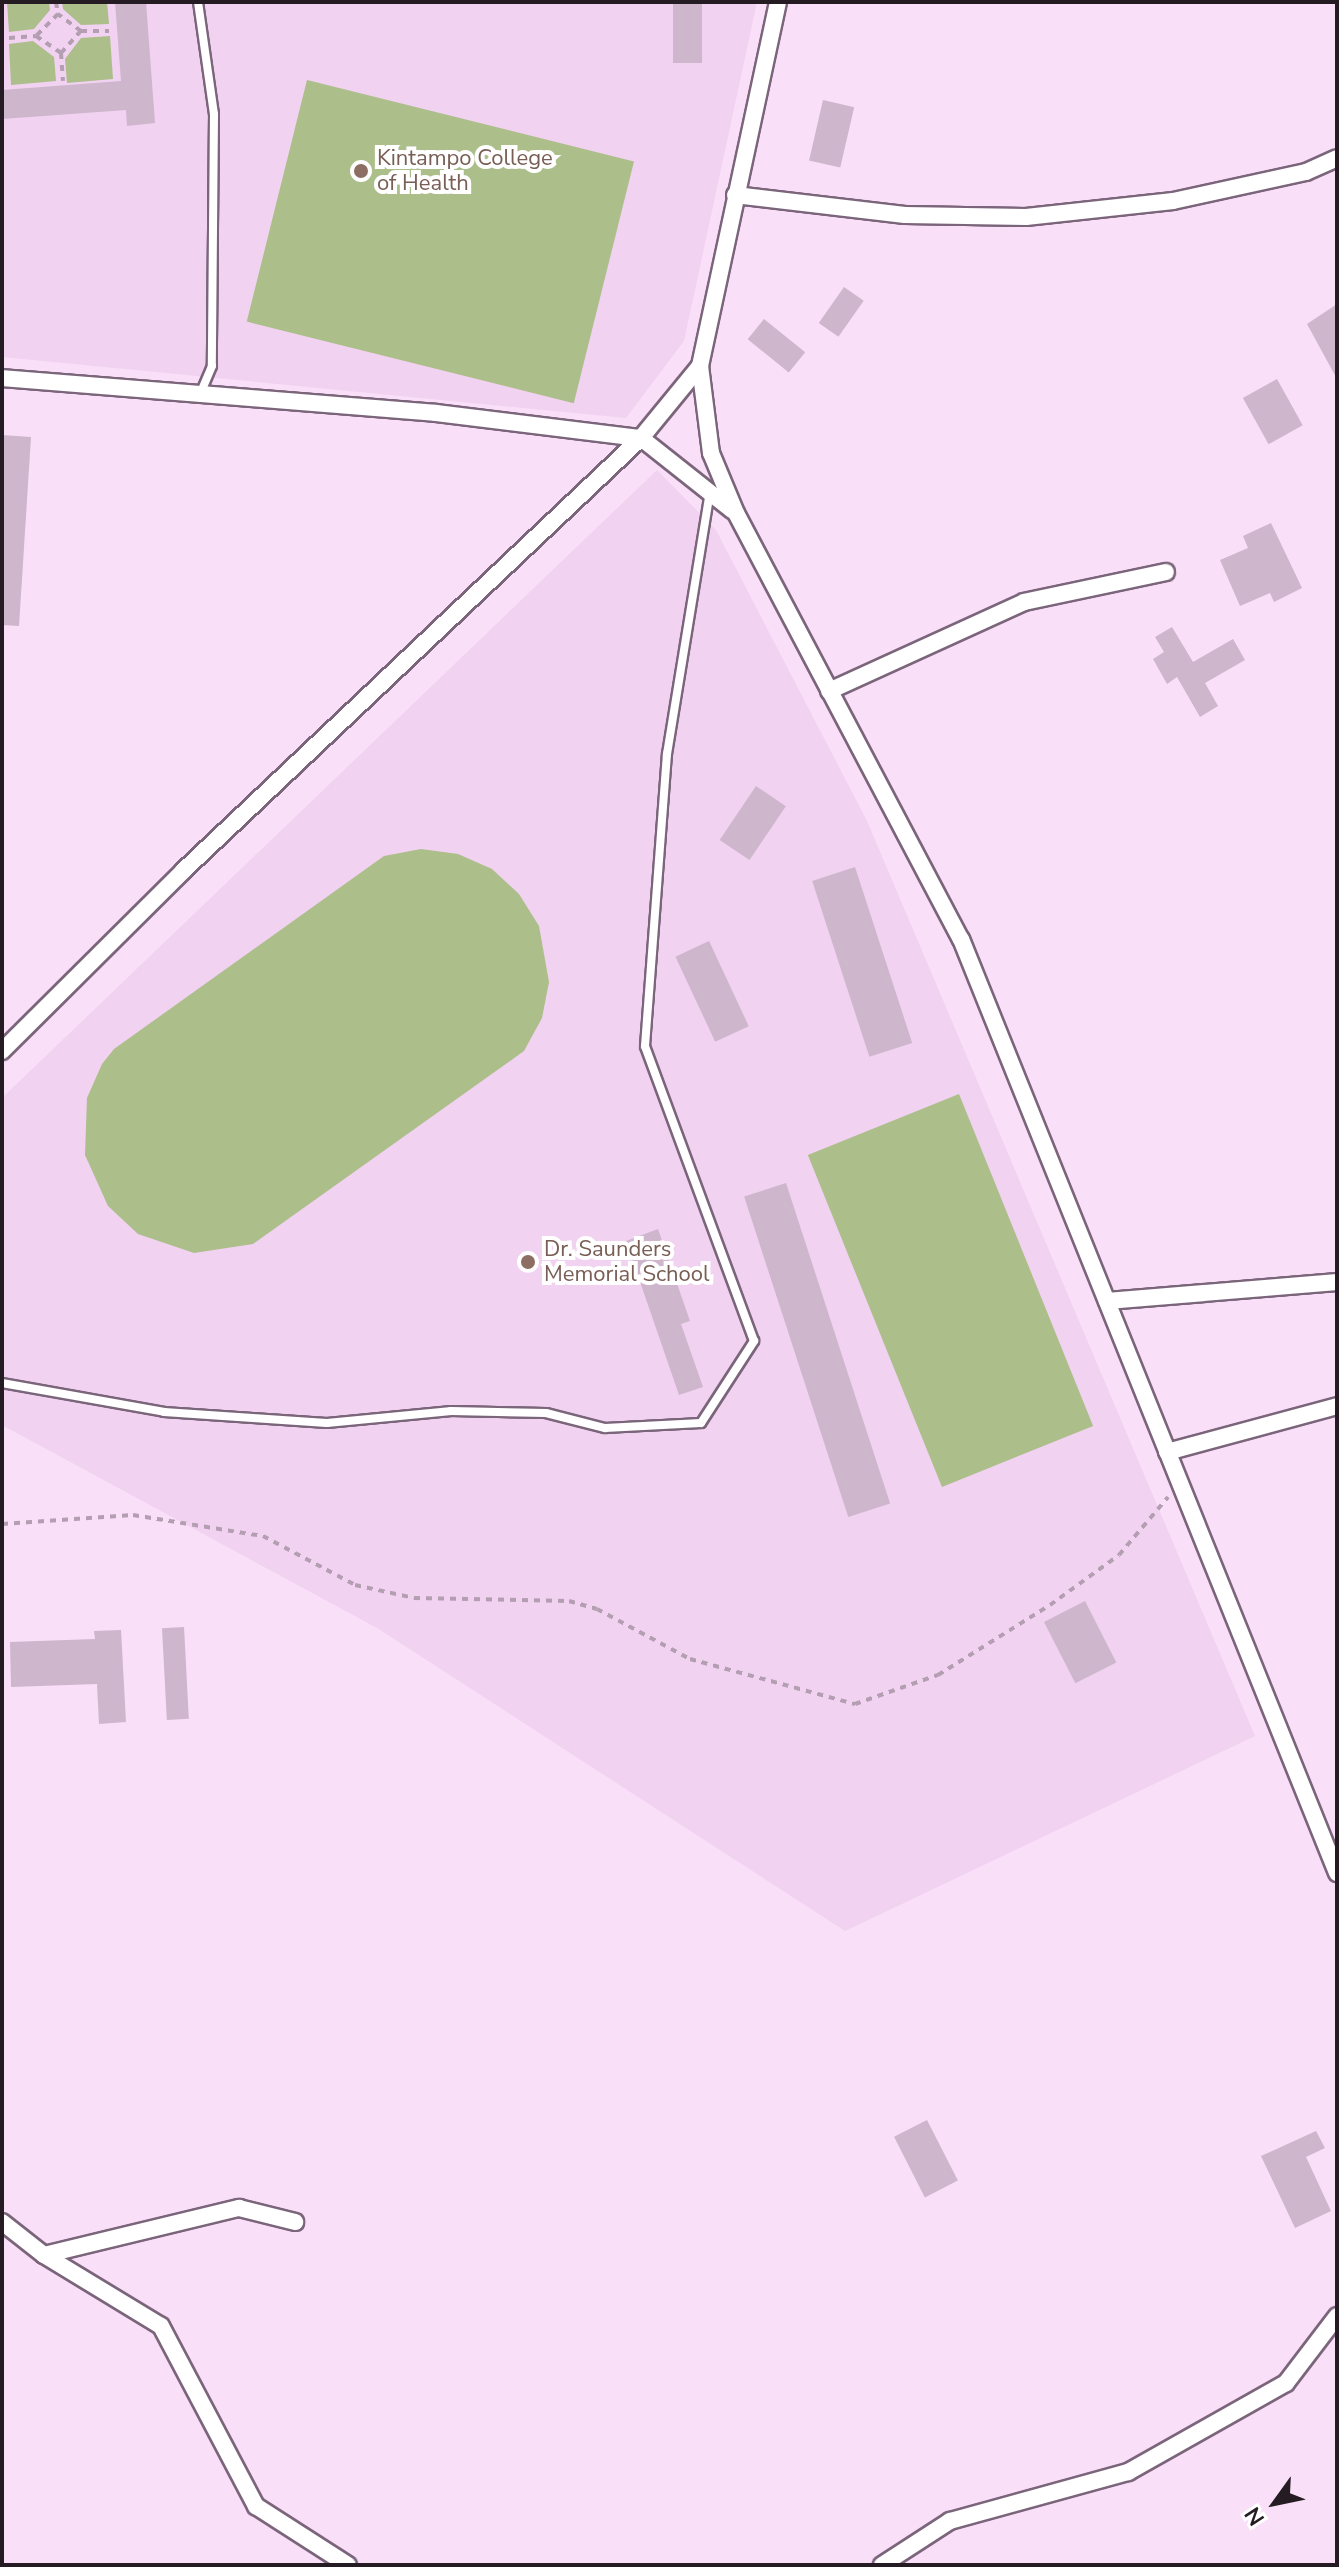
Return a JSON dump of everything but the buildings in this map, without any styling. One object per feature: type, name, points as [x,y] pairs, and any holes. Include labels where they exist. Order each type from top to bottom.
[{"type":"street","points":[[778,2],[700,366],[711,453],[736,513],[961,939],[1337,1873]]},
{"type":"street","points":[[735,195],[905,215],[1026,217],[1173,201],[1306,172],[1337,158]]},
{"type":"street","points":[[2,1051],[229,828],[641,438],[700,366]]},
{"type":"street","points":[[2,378],[199,397],[436,413],[641,438],[736,513]]},
{"type":"street","points":[[829,691],[1024,602],[1166,572]]},
{"type":"street","points":[[1107,1301],[1337,1282]]},
{"type":"street","points":[[1167,1452],[1337,1406]]},
{"type":"street","points":[[44,2255],[239,2208],[295,2222]]},
{"type":"street","points":[[2,2222],[44,2255],[161,2326],[256,2506],[348,2565]]},
{"type":"street","points":[[882,2565],[950,2521],[1128,2472],[1286,2383],[1337,2316]]},
{"type":"lane","points":[[198,2],[214,114],[212,366],[199,397]]},
{"type":"lane","points":[[2,1383],[164,1412],[327,1423],[451,1411],[546,1413],[605,1428],[701,1423],[754,1341],[645,1046],[667,754],[710,492]]},
{"type":"path","points":[[56,2],[58,14],[81,31],[109,31]]},
{"type":"path","points":[[36,36],[58,14]]},
{"type":"path","points":[[63,81],[61,53],[81,31]]},
{"type":"path","points":[[9,38],[36,36],[61,53]]},
{"type":"path","points":[[2,1524],[133,1515],[263,1536],[355,1585],[414,1598],[569,1601],[597,1609],[690,1659],[855,1704],[938,1675],[1050,1605],[1119,1555],[1179,1482]]},
{"type":"shaded area","name":"Kintampo College of Health","points":[[2,2],[757,2],[684,341],[626,418],[2,357]]},
{"type":"shaded area","name":"Dr. Saunders Memorial School","points":[[657,470],[716,530],[867,821],[1255,1736],[845,1931],[377,1628],[2,1425],[2,1098]]},
{"type":"green space","points":[[7,2],[49,2],[50,10],[34,29],[9,32]]},
{"type":"green space","points":[[62,2],[107,2],[109,24],[81,25],[63,9]]},
{"type":"green space","points":[[110,36],[113,79],[67,83],[65,59],[81,38]]},
{"type":"green space","points":[[33,41],[54,57],[56,81],[11,85],[9,44]]},
{"type":"green space","points":[[307,80],[634,162],[574,403],[247,322]]},
{"type":"green space","points":[[421,849],[458,854],[492,869],[519,894],[539,926],[549,982],[542,1018],[524,1051],[253,1244],[194,1253],[138,1234],[108,1206],[85,1155],[87,1098],[102,1064],[114,1049],[384,856]]},
{"type":"green space","points":[[959,1094],[1093,1426],[942,1487],[808,1155]]},
{"type":"place","name":"Kintampo College of Health","points":[[361,171]]},
{"type":"place","name":"Dr. Saunders Memorial School","points":[[528,1262]]}]
